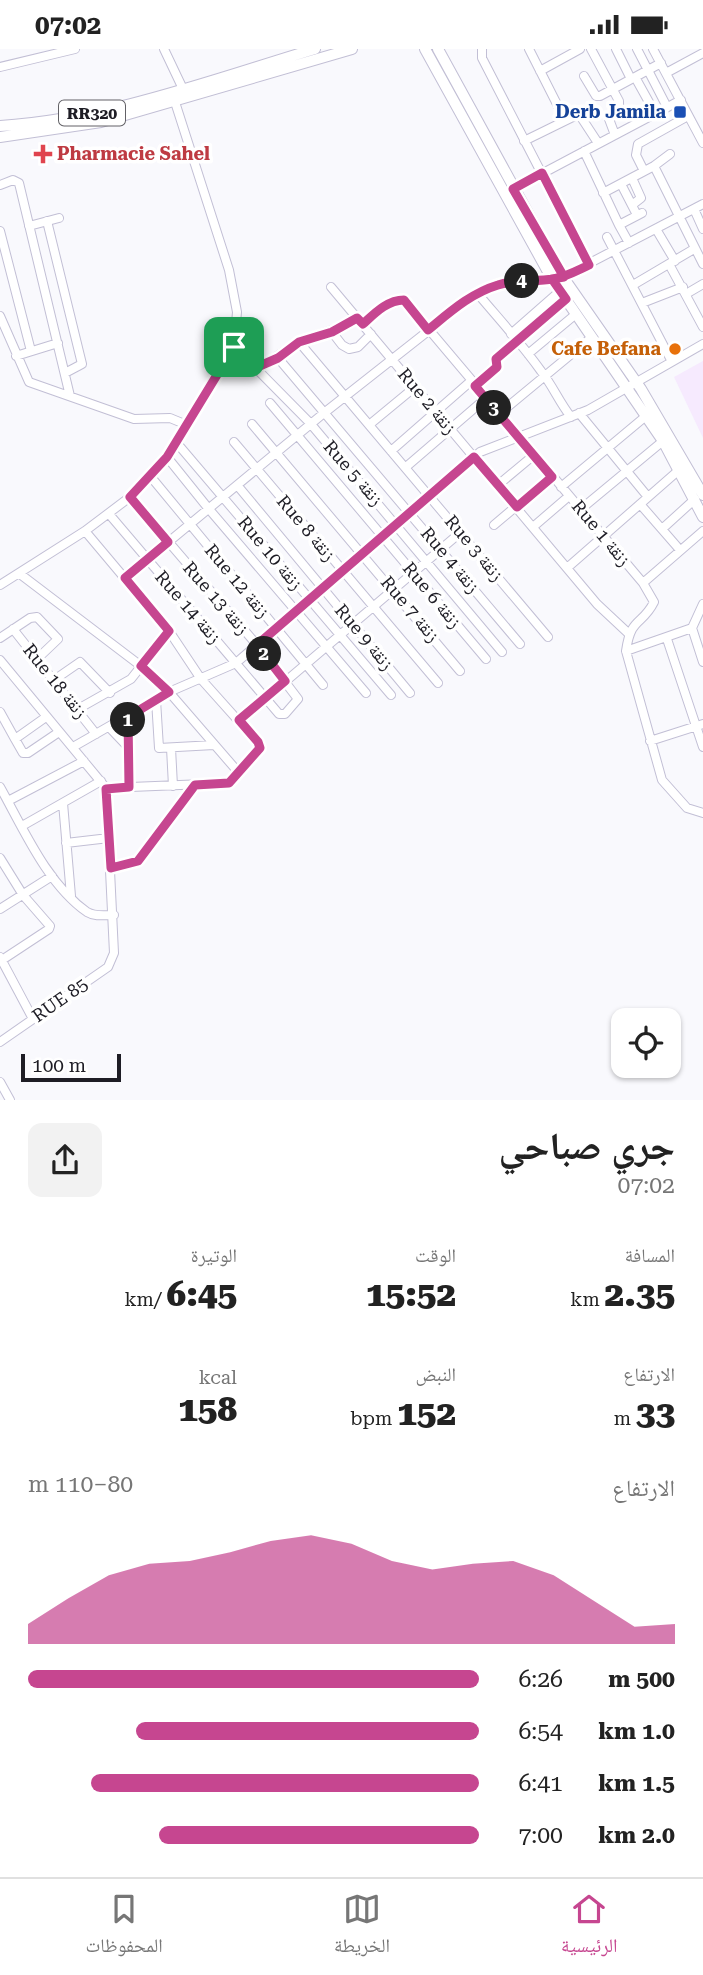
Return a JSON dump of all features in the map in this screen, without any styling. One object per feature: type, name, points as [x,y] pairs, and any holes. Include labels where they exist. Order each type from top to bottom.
[{"type":"main road","name":"RR320","points":[[0,126],[96,112],[315,49]]},
{"type":"main road","name":"RR320","points":[[0,137],[101,122],[352,49]]},
{"type":"main road","points":[[425,49],[552,279],[592,337],[631,384],[679,450],[699,499],[703,517]]},
{"type":"main road","points":[[438,49],[564,277],[631,384],[646,416],[699,499]]},
{"type":"street","points":[[0,67],[75,49]]},
{"type":"street","points":[[164,49],[183,89]]},
{"type":"street","points":[[482,49],[482,58],[589,265]]},
{"type":"street","points":[[529,49],[565,120]]},
{"type":"street","points":[[540,71],[580,49]]},
{"type":"street","points":[[591,49],[620,104],[619,110],[609,119],[615,135]]},
{"type":"street","points":[[637,49],[667,107]]},
{"type":"street","points":[[653,49],[703,143]]},
{"type":"street","points":[[620,50],[633,78],[655,113]]},
{"type":"street","points":[[666,73],[698,53]]},
{"type":"street","points":[[584,76],[596,96],[661,63]]},
{"type":"street","points":[[513,189],[681,100]]},
{"type":"street","points":[[0,585],[109,514],[151,477],[167,457],[234,347],[237,312],[229,270],[175,102]]},
{"type":"street","points":[[524,141],[581,115],[598,143]]},
{"type":"street","points":[[645,171],[636,155],[638,144],[688,116]]},
{"type":"street","points":[[584,151],[629,243]]},
{"type":"street","points":[[603,193],[632,179],[670,154]]},
{"type":"street","points":[[654,166],[677,217],[703,264]]},
{"type":"street","points":[[632,179],[641,198],[632,205]]},
{"type":"street","points":[[0,185],[17,180],[19,183],[70,396]]},
{"type":"street","points":[[619,225],[640,214],[621,184]]},
{"type":"street","points":[[125,578],[310,423],[478,294],[506,283],[564,277],[703,204]]},
{"type":"street","points":[[694,209],[703,229]]},
{"type":"street","points":[[29,226],[59,218]]},
{"type":"street","points":[[47,221],[82,363],[65,373]]},
{"type":"street","points":[[656,229],[703,327]]},
{"type":"street","points":[[0,231],[31,351]]},
{"type":"street","points":[[607,237],[671,361]]},
{"type":"street","points":[[633,285],[694,250]]},
{"type":"street","points":[[642,303],[703,284]]},
{"type":"street","name":"Rue 2 زنقة","points":[[331,287],[597,604],[628,633]]},
{"type":"street","points":[[478,294],[575,415],[608,448],[648,497]]},
{"type":"street","points":[[511,334],[563,295]]},
{"type":"street","points":[[391,450],[436,411],[497,367],[496,359],[517,342],[563,295]]},
{"type":"street","name":"Rue 1 زنقة","points":[[360,321],[399,299],[404,300],[643,583],[654,602],[628,633]]},
{"type":"street","points":[[528,354],[576,314]]},
{"type":"street","points":[[0,316],[29,382],[134,419],[170,418],[187,425]]},
{"type":"street","points":[[255,368],[278,358],[299,342],[360,321]]},
{"type":"street","points":[[332,332],[342,345],[349,349],[358,347],[371,334]]},
{"type":"street","points":[[499,414],[592,337]]},
{"type":"street","name":"Rue 3 زنقة","points":[[299,342],[548,637]]},
{"type":"street","points":[[16,356],[58,344]]},
{"type":"street","points":[[73,747],[169,692],[236,663],[474,457],[497,443],[575,415],[703,344]]},
{"type":"street","name":"Rue 5 زنقة","points":[[234,347],[310,423],[502,652]]},
{"type":"street","name":"Rue 4 زنقة","points":[[278,358],[520,644]]},
{"type":"street","points":[[369,425],[415,387]]},
{"type":"street","points":[[406,467],[485,399]]},
{"type":"street","name":"Rue 6 زنقة","points":[[270,403],[486,659]]},
{"type":"street","points":[[561,487],[646,416]]},
{"type":"street","name":"Rue 7 زنقة","points":[[252,424],[394,589],[460,671]]},
{"type":"street","points":[[581,509],[663,441]]},
{"type":"street","name":"Rue 10 زنقة","points":[[176,442],[391,695]]},
{"type":"street","name":"Rue 8 زنقة","points":[[234,442],[438,683]]},
{"type":"street","points":[[498,485],[534,455]]},
{"type":"street","points":[[167,457],[366,693]]},
{"type":"street","points":[[567,568],[679,470]]},
{"type":"street","name":"Rue 12 زنقة","points":[[151,477],[323,685]]},
{"type":"street","points":[[494,526],[552,477]]},
{"type":"street","name":"Rue 9 زنقة","points":[[237,485],[410,693]]},
{"type":"street","points":[[533,527],[569,496]]},
{"type":"street","name":"Rue 13 زنقة","points":[[130,497],[257,645],[298,701]]},
{"type":"street","points":[[662,529],[699,499]]},
{"type":"street","points":[[640,504],[680,549]]},
{"type":"street","name":"Rue 14 زنقة","points":[[109,514],[282,715],[298,701]]},
{"type":"street","points":[[22,826],[63,803],[104,785],[129,787],[229,783],[260,748],[258,742],[201,678],[169,631],[85,531]]},
{"type":"street","points":[[643,583],[703,531]]},
{"type":"street","points":[[239,720],[461,532]]},
{"type":"street","points":[[20,574],[141,666],[169,692],[239,773]]},
{"type":"street","points":[[283,595],[296,584]]},
{"type":"street","points":[[626,651],[667,639],[692,628],[703,604]]},
{"type":"street","points":[[0,638],[35,617],[56,634],[58,641],[37,659]]},
{"type":"street","points":[[692,628],[703,662]]},
{"type":"street","name":"Rue 18 زنقة","points":[[13,629],[96,734]]},
{"type":"street","points":[[78,709],[131,679],[169,631]]},
{"type":"street","points":[[628,633],[626,651],[662,780],[687,808],[703,813]]},
{"type":"street","points":[[667,639],[699,725],[703,747]]},
{"type":"street","points":[[54,680],[80,662],[110,693]]},
{"type":"street","points":[[0,786],[52,876],[94,915],[114,915],[104,785],[1,664]]},
{"type":"street","points":[[156,700],[157,745],[162,749],[214,745]]},
{"type":"street","points":[[0,712],[25,754],[60,732]]},
{"type":"street","points":[[15,739],[46,717]]},
{"type":"street","points":[[128,717],[129,787]]},
{"type":"street","points":[[650,741],[699,725]]},
{"type":"street","points":[[109,727],[129,748]]},
{"type":"street","points":[[171,748],[173,786]]},
{"type":"street","points":[[8,801],[85,761]]},
{"type":"street","points":[[111,868],[138,861],[195,785]]},
{"type":"street","points":[[63,803],[71,896]]},
{"type":"street","points":[[66,843],[109,838]]},
{"type":"street","points":[[0,859],[23,895],[48,922],[49,929],[1,959],[33,1019]]},
{"type":"street","points":[[0,909],[52,876]]},
{"type":"street","name":"RUE 85","points":[[0,1042],[108,967],[114,953],[114,915]]},
{"type":"street","points":[[0,1082],[10,1100]]},
{"type":"shaded area","points":[[703,361],[703,438],[674,377]]},
{"type":"place","name":"Derb Jamila","points":[[680,112]]},
{"type":"place","name":"Pharmacie Sahel","points":[[43,154]]},
{"type":"place","name":"Cafe Befana","points":[[675,349]]},
{"type":"route","points":[[234,347],[167,457],[130,497],[168,542],[125,578],[169,631],[141,666],[169,692],[128,717],[129,787],[106,789],[111,868],[138,861],[195,785],[229,783],[260,748],[239,720],[285,681],[257,645],[474,457],[517,507],[552,477],[475,386],[497,367],[496,359],[566,299],[552,279],[564,277],[513,189],[542,173],[589,265],[564,277],[517,281],[491,287],[457,306],[428,330],[404,300],[399,299],[378,310],[363,324],[357,318],[332,332],[299,342],[278,358],[255,368],[234,347]]}]
